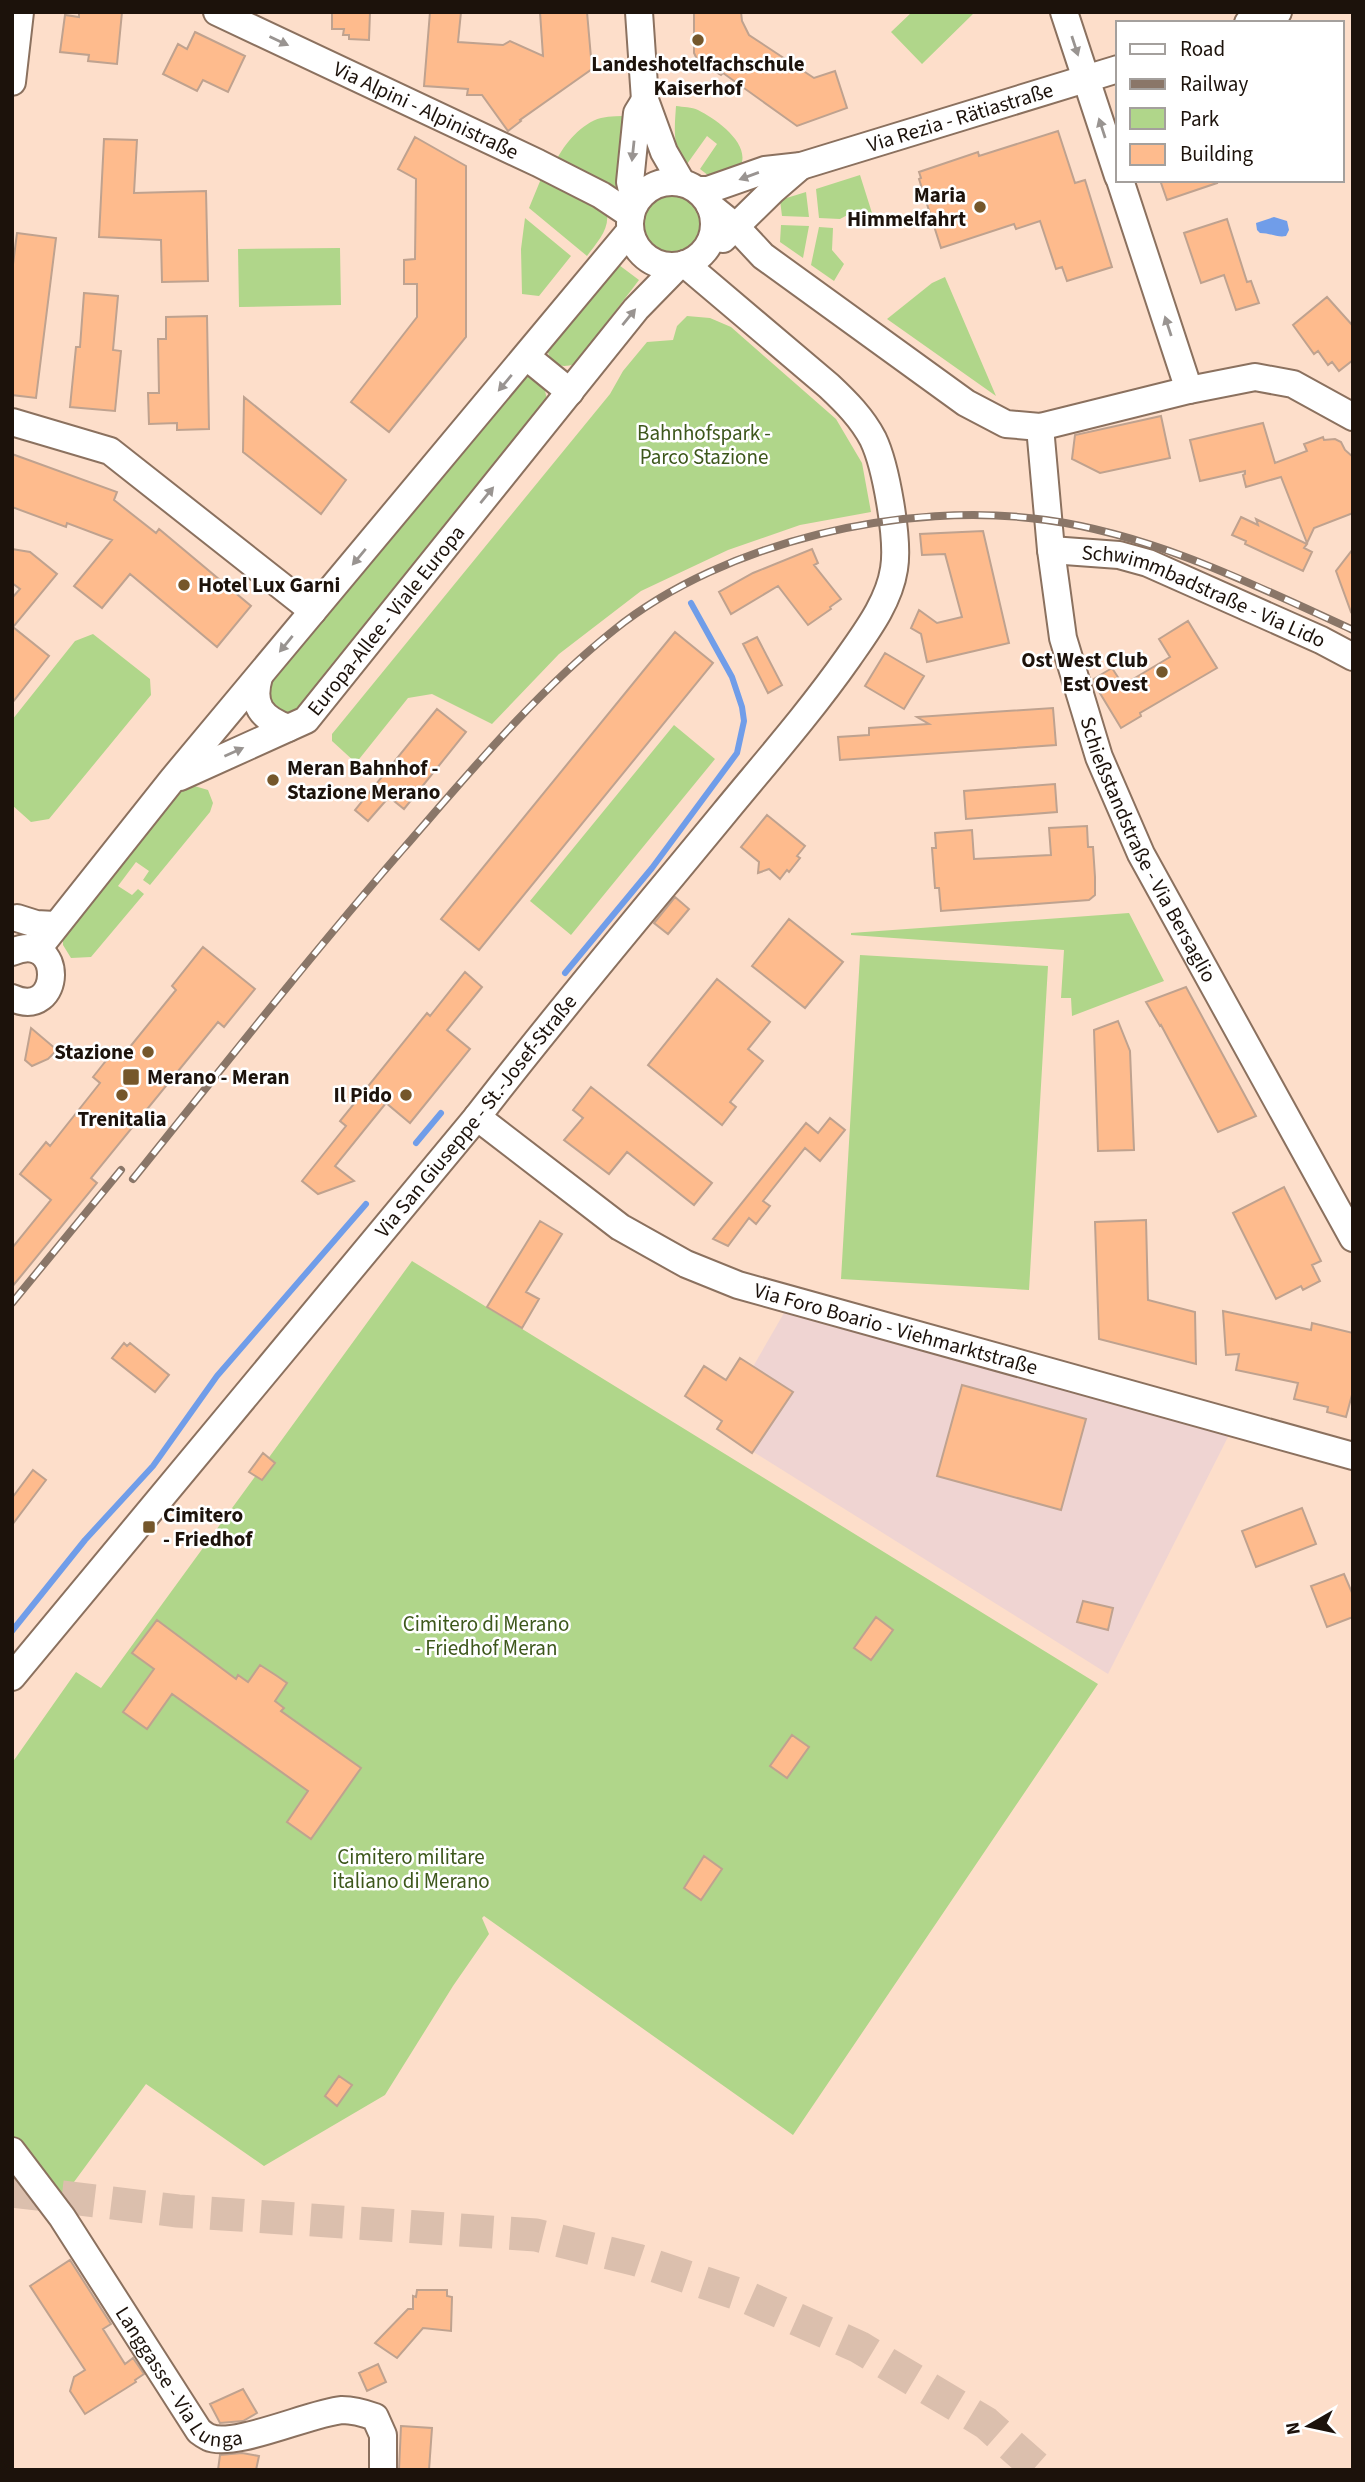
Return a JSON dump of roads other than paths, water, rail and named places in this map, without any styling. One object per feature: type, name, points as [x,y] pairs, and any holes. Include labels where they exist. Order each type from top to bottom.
[{"type":"street","points":[[12,82],[20,12]]},
{"type":"street","name":"Via Alpini - Alpinistraße","points":[[217,12],[529,159],[601,195],[632,216]]},
{"type":"street","points":[[639,12],[645,100],[664,152],[697,193],[736,227],[762,256],[966,403],[1006,424],[1040,427],[1189,390],[1255,377],[1293,384],[1353,417]]},
{"type":"street","points":[[1064,12],[1116,169]]},
{"type":"street","points":[[1253,21],[1278,12]]},
{"type":"street","name":"Via Rezia - Rätiastraße","points":[[801,166],[1116,70]]},
{"type":"street","points":[[645,100],[637,113],[630,182],[636,246],[647,258],[662,265],[688,261],[713,234],[714,224],[697,193]]},
{"type":"street","points":[[172,780],[527,357],[632,216],[643,193],[655,185],[668,182],[697,193],[765,170],[801,166]]},
{"type":"street","name":"Europa-Allee - Viale Europa","points":[[25,950],[55,925],[172,780],[306,720],[636,309],[688,261],[721,241],[801,166]]},
{"type":"street","points":[[1120,182],[1189,390]]},
{"type":"street","name":"Via San Giuseppe - St.-Josef-Straße","points":[[12,1677],[477,1117],[540,1035],[824,693],[867,631],[885,598],[894,570],[893,531],[885,478],[874,442],[848,404],[688,261]]},
{"type":"street","points":[[527,357],[570,392]]},
{"type":"street","points":[[12,422],[110,451],[313,611]]},
{"type":"street","name":"Schießstandstraße - Via Bersaglio","points":[[1040,427],[1051,550],[1063,638],[1099,757],[1141,854],[1353,1238]]},
{"type":"street","name":"Schwimmbadstraße - Via Lido","points":[[1051,550],[1119,555],[1148,563],[1321,640],[1353,657]]},
{"type":"street","points":[[260,677],[256,698],[260,709],[275,723],[288,728]]},
{"type":"street","points":[[15,916],[55,925]]},
{"type":"street","points":[[13,999],[24,1002],[35,1000],[45,993],[50,986],[51,967],[48,960],[25,950],[15,916]]},
{"type":"street","name":"Via Foro Boario - Viehmarktstraße","points":[[477,1117],[620,1227],[686,1264],[738,1285],[1353,1456]]},
{"type":"street","name":"Langgasse - Via Lunga","points":[[12,2151],[62,2217],[199,2431],[209,2438],[236,2438],[325,2413],[351,2410],[374,2417],[383,2435],[383,2470]]},
{"type":"water","points":[[1274,217],[1287,221],[1289,230],[1286,236],[1260,233],[1257,230],[1256,223]]},
{"type":"waterway","points":[[565,973],[652,868],[737,753],[744,721],[742,707],[732,677],[691,603]]},
{"type":"waterway","points":[[416,1143],[441,1113]]},
{"type":"waterway","points":[[12,1631],[85,1540],[153,1466],[217,1376],[366,1204]]},
{"type":"tunnel","points":[[12,2191],[178,2211],[536,2235],[637,2260],[744,2296],[859,2347],[986,2423],[1039,2470]]},
{"type":"railway","points":[[133,1179],[334,930],[453,791],[530,707],[614,630],[659,599],[709,572],[763,551],[819,534],[935,516],[992,515],[1046,520],[1126,537],[1241,579],[1353,630]]},
{"type":"railway","points":[[12,1303],[121,1170]]},
{"type":"place","name":"Landeshotelfachschule Kaiserhof","points":[[698,40]]},
{"type":"place","name":"Maria Himmelfahrt","points":[[980,207]]},
{"type":"place","name":"Hotel Lux Garni","points":[[184,585]]},
{"type":"place","name":"Ost West Club Est Ovest","points":[[1162,672]]},
{"type":"place","name":"Meran Bahnhof - Stazione Merano","points":[[273,780]]},
{"type":"place","name":"Stazione","points":[[148,1052]]},
{"type":"place","name":"Merano - Meran","points":[[131,1077]]},
{"type":"place","name":"Trenitalia","points":[[122,1095]]},
{"type":"place","name":"Il Pido","points":[[406,1095]]},
{"type":"place","name":"Cimitero - Friedhof","points":[[149,1527]]},
{"type":"park label","name":"Bahnhofspark - Parco Stazione","points":[[704,445]]},
{"type":"park label","name":"Cimitero di Merano - Friedhof Meran","points":[[486,1636]]},
{"type":"park label","name":"Cimitero militare italiano di Merano","points":[[411,1869]]}]
